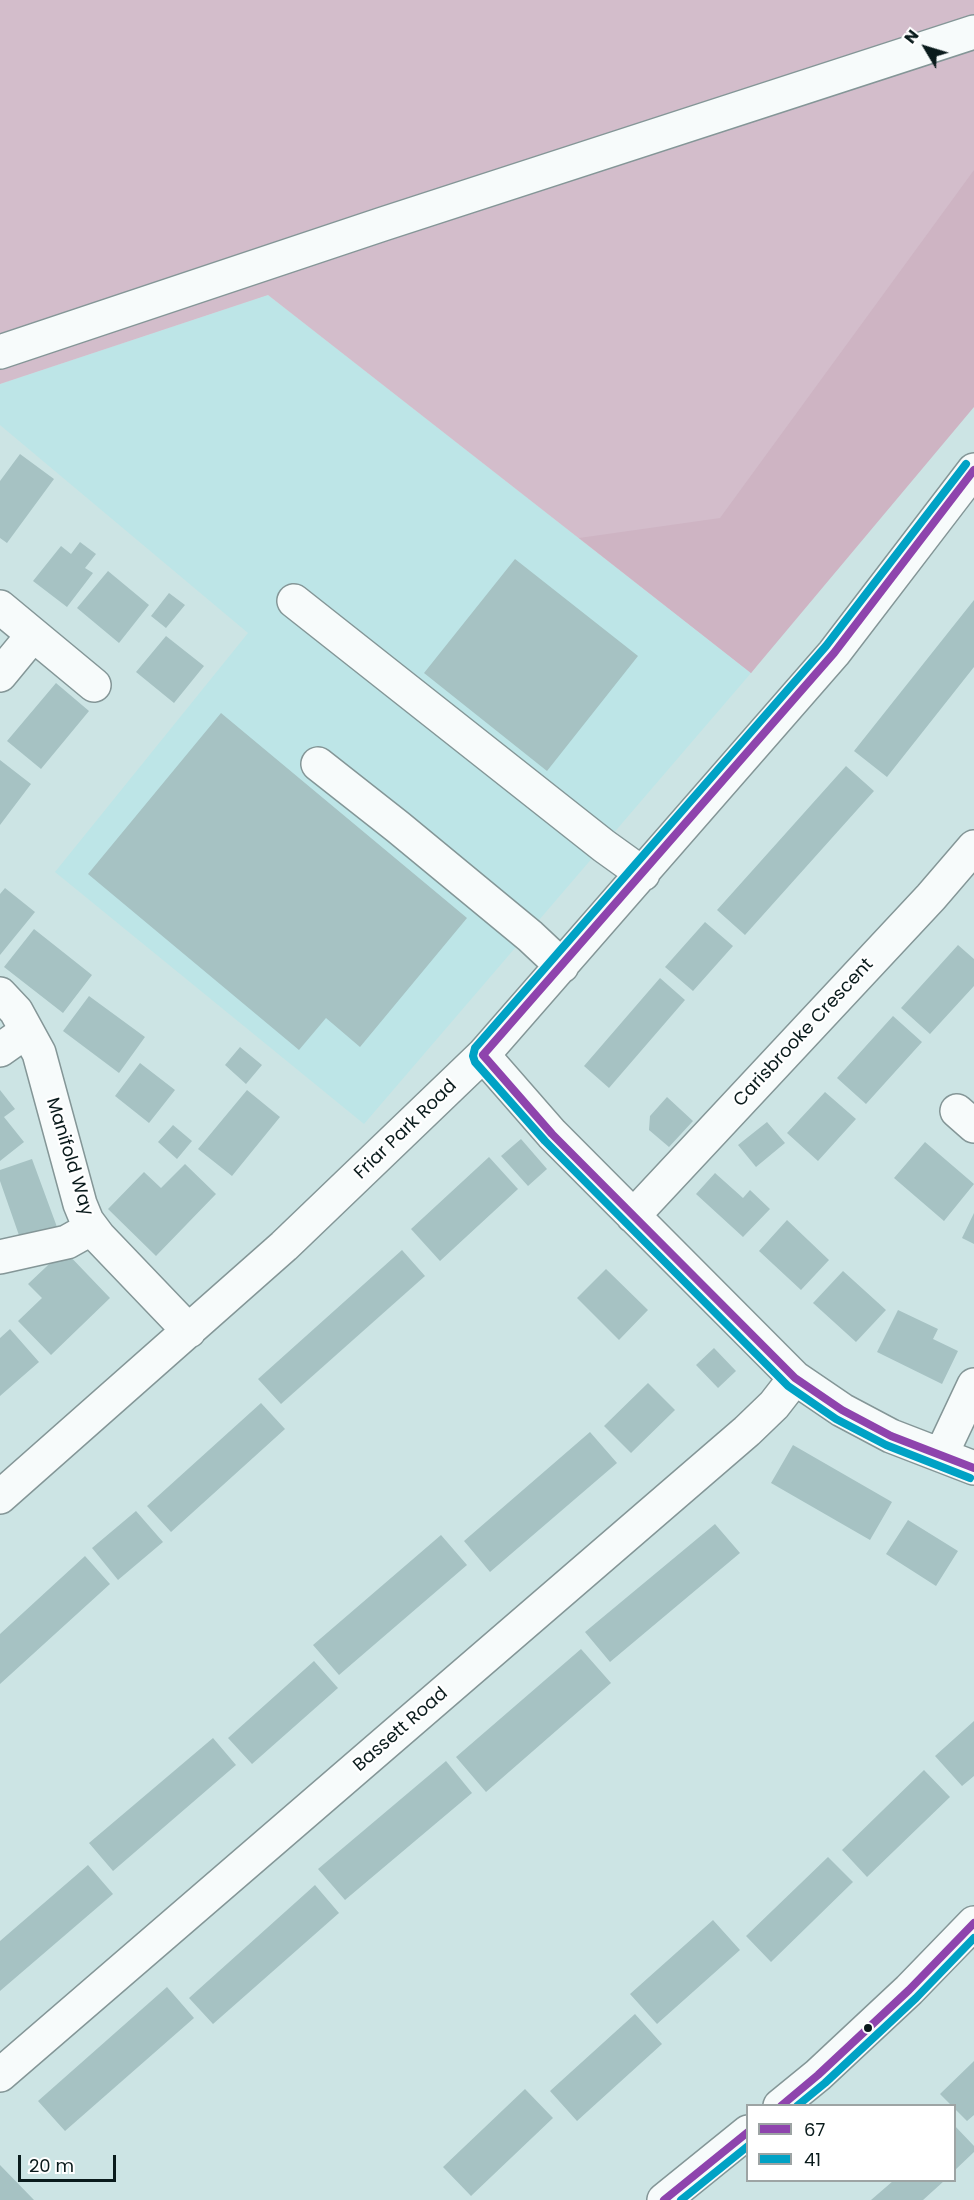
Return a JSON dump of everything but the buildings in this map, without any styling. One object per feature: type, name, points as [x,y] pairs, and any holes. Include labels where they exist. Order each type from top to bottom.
[{"type":"street","points":[[0,352],[394,220],[974,32]]},
{"type":"street","name":"Friar Park Road","points":[[0,1497],[284,1246],[483,1056],[834,653],[974,470]]},
{"type":"street","points":[[294,601],[604,846],[643,874]]},
{"type":"street","points":[[0,607],[94,685]]},
{"type":"street","points":[[0,675],[33,635]]},
{"type":"street","points":[[318,764],[407,834],[562,966]]},
{"type":"street","name":"Carisbrooke Crescent","points":[[633,1216],[923,905],[974,847]]},
{"type":"street","name":"Manifold Way","points":[[0,994],[16,1011],[39,1053],[80,1204],[87,1221],[189,1331]]},
{"type":"street","points":[[0,1050],[27,1031]]},
{"type":"street","points":[[483,1056],[552,1134],[795,1378],[842,1410],[891,1436],[974,1468]]},
{"type":"street","points":[[0,1257],[67,1242],[92,1227]]},
{"type":"street","name":"Bassett Road","points":[[0,2075],[747,1431],[774,1405],[795,1378]]},
{"type":"street","points":[[941,1455],[974,1385]]},
{"type":"street","points":[[782,2104],[818,2075],[909,1990],[974,1923]]},
{"type":"street","points":[[664,2200],[746,2133]]},
{"type":"shaded area","points":[[0,0],[974,0],[974,376],[751,673],[268,295],[0,384]]},
{"type":"shaded area","points":[[974,170],[974,407],[751,673],[579,538],[720,518]]},
{"type":"shaded area","points":[[268,295],[751,673],[364,1124],[55,872],[248,633],[0,425],[0,384]]},
{"type":"transit line","name":"41","points":[[966,464],[826,646],[475,1048],[473,1056],[475,1062],[545,1141],[788,1386],[836,1419],[886,1445],[970,1478]]},
{"type":"transit line","name":"67","points":[[974,470],[834,653],[483,1055],[552,1134],[795,1378],[842,1410],[891,1436],[974,1468]]},
{"type":"transit line","name":"67","points":[[783,2104],[909,1990],[974,1923]]},
{"type":"transit line","name":"41","points":[[799,2104],[916,1998],[974,1938]]},
{"type":"transit line","name":"67","points":[[664,2200],[746,2134]]},
{"type":"transit line","name":"41","points":[[681,2200],[746,2148]]}]
